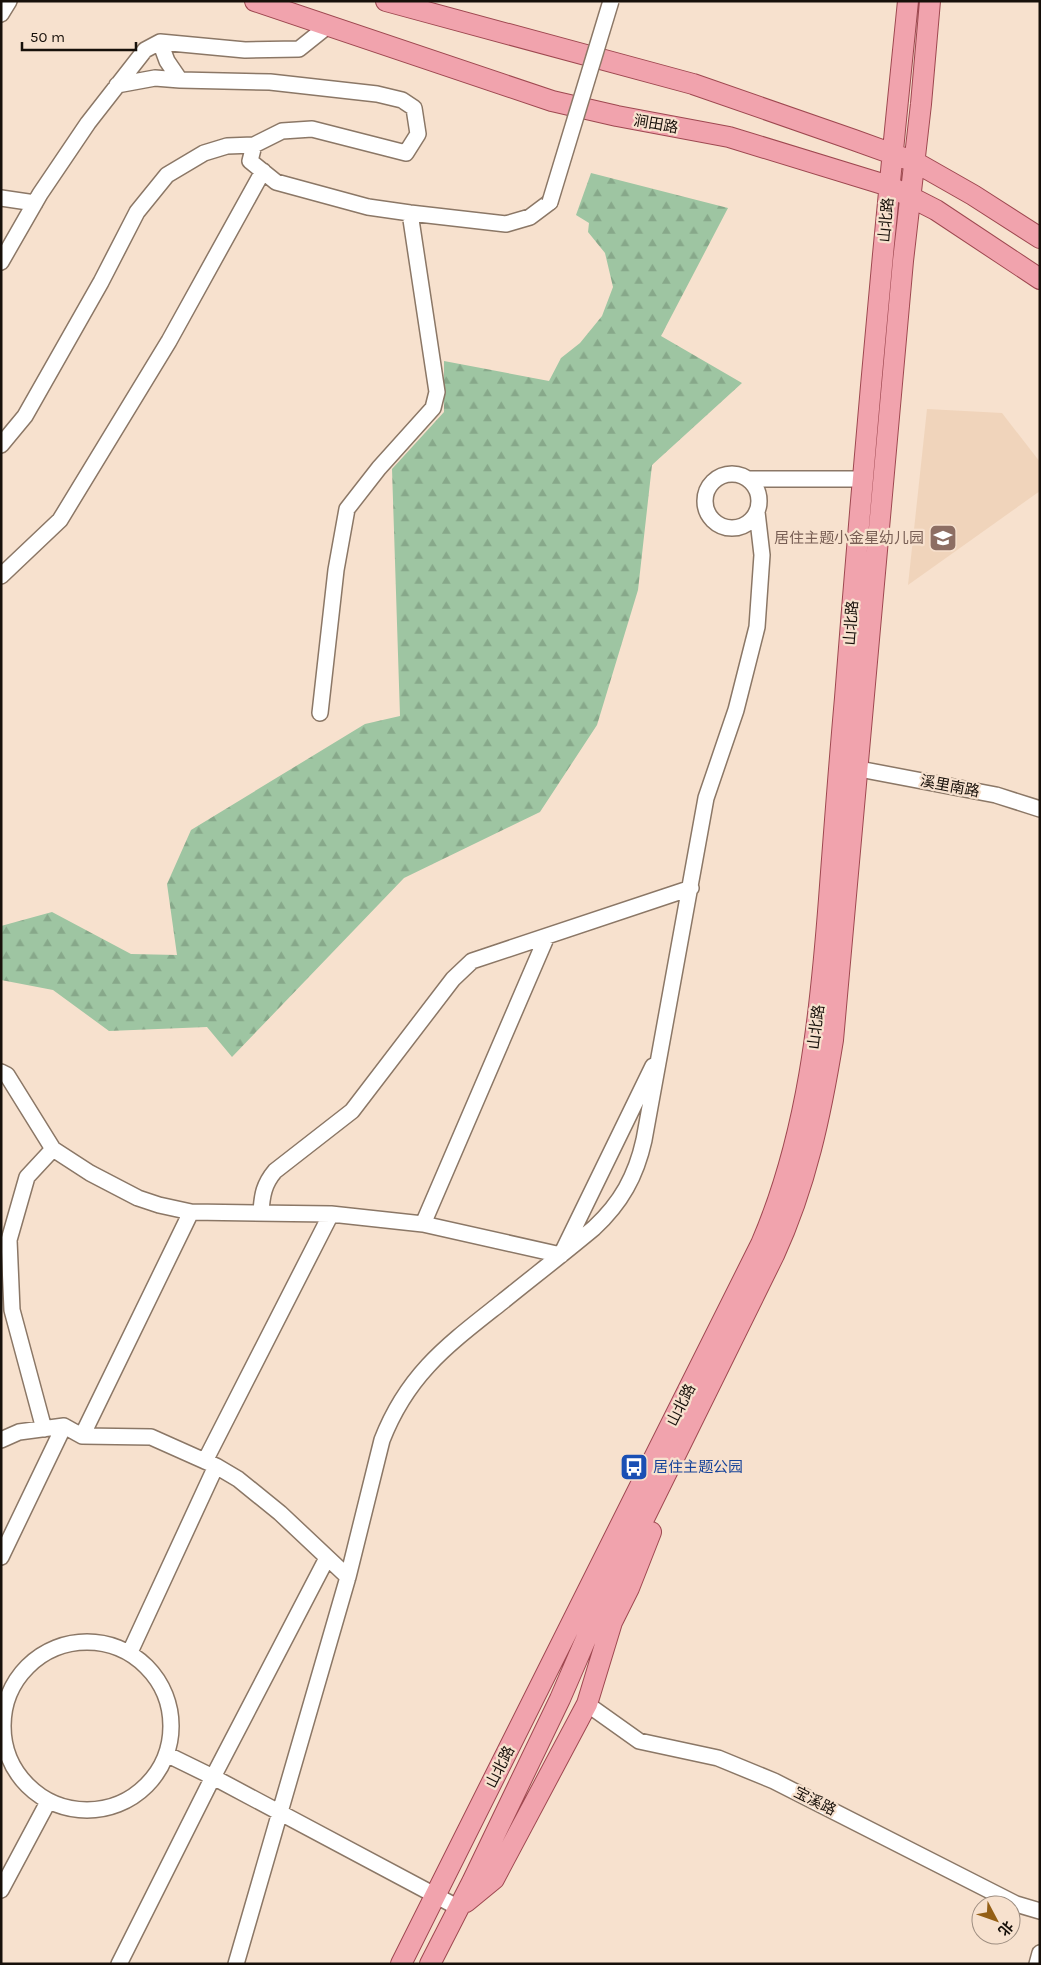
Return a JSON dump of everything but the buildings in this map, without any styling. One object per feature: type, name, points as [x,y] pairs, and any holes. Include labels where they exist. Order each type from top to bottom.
[{"type":"main road","name":"涧田路","points":[[255,1],[552,101],[617,116],[729,137],[889,186],[911,196],[964,227],[1040,279]]},
{"type":"main road","points":[[386,1],[693,84],[892,153],[915,162],[1040,238]]},
{"type":"main road","name":"山北路","points":[[401,1964],[761,1244],[788,1171],[807,1095],[822,987],[862,479],[908,1]]},
{"type":"main road","name":"山北路","points":[[430,1964],[560,1699],[595,1618],[692,1426],[781,1238],[795,1203],[812,1150],[833,1040],[859,769],[903,261],[915,162],[930,1]]},
{"type":"main road","points":[[459,1908],[494,1879],[587,1704],[612,1622],[630,1588],[692,1426]]},
{"type":"street","points":[[1,14],[9,1]]},
{"type":"street","points":[[254,145],[250,161],[276,182],[368,207],[506,224],[530,217],[550,202],[611,1]]},
{"type":"street","points":[[1,262],[35,204],[88,123],[145,50],[160,42],[244,50],[299,49],[329,25]]},
{"type":"street","points":[[160,42],[167,61],[180,80]]},
{"type":"street","points":[[1,445],[25,416],[101,282],[137,212],[167,175],[204,153],[227,146],[254,145],[282,131],[312,130],[406,153],[418,134],[414,108],[402,100],[377,94],[270,82],[155,78],[117,85]]},
{"type":"street","points":[[1,576],[60,520],[169,341],[263,171]]},
{"type":"street","points":[[1,198],[35,204]]},
{"type":"street","points":[[320,713],[336,570],[348,509],[378,468],[433,408],[437,392],[410,213]]},
{"type":"street","points":[[757,512],[745,525],[727,528],[711,519],[704,502],[709,485],[724,474],[741,475],[749,479],[862,479]]},
{"type":"street","points":[[236,1964],[348,1577],[382,1440],[398,1405],[410,1386],[433,1358],[446,1346],[607,1216],[618,1204],[633,1177],[643,1147],[706,798],[738,701],[757,627],[762,555],[757,512],[758,494],[749,479]]},
{"type":"street","name":"溪里南路","points":[[859,769],[996,795],[1040,809]]},
{"type":"street","points":[[260,1212],[262,1193],[267,1181],[275,1171],[352,1111],[463,968],[481,956],[548,936],[691,888]]},
{"type":"street","points":[[422,1224],[548,936]]},
{"type":"street","points":[[561,1255],[661,1048]]},
{"type":"street","points":[[1,1072],[7,1076],[52,1149],[90,1173],[138,1198],[190,1212],[331,1214],[422,1224],[561,1255]]},
{"type":"street","points":[[44,1429],[12,1310],[9,1240],[27,1177],[52,1149]]},
{"type":"street","points":[[82,1436],[190,1212]]},
{"type":"street","points":[[130,1652],[210,1463],[331,1214]]},
{"type":"street","points":[[1,1440],[19,1432],[64,1426],[82,1436],[151,1437],[210,1463],[238,1479],[268,1502],[348,1577]]},
{"type":"street","points":[[1,1557],[64,1426]]},
{"type":"street","points":[[119,1964],[213,1777],[327,1558]]},
{"type":"street","points":[[80,1641],[108,1643],[130,1652],[151,1669],[164,1688],[171,1711],[172,1734],[168,1756],[152,1782],[130,1800],[103,1810],[75,1810],[48,1802],[26,1785],[11,1763],[3,1737],[4,1710],[14,1684],[31,1663],[54,1648],[80,1641]]},
{"type":"street","name":"宝溪路","points":[[587,1704],[639,1741],[733,1763],[774,1781],[1016,1904],[1040,1911]]},
{"type":"street","points":[[168,1756],[213,1777],[459,1908]]},
{"type":"street","points":[[1,1890],[48,1802]]},
{"type":"street","points":[[1037,1964],[1040,1953]]},
{"type":"shaded area","name":"居住主题小金星幼儿园","points":[[927,409],[1002,413],[1040,462],[1040,491],[908,585]]},
{"type":"green space","points":[[591,173],[728,208],[661,336],[742,383],[652,465],[638,590],[597,725],[540,812],[404,878],[232,1057],[207,1027],[109,1031],[53,990],[1,980],[1,926],[52,912],[131,954],[177,955],[167,884],[191,830],[365,724],[400,716],[392,469],[444,412],[444,361],[549,381],[561,358],[580,343],[602,316],[613,287],[605,253],[588,232],[589,223],[576,215]]},
{"type":"place","name":"居住主题小金星幼儿园","points":[[943,538]]},
{"type":"place","name":"居住主题公园","points":[[634,1467]]}]
